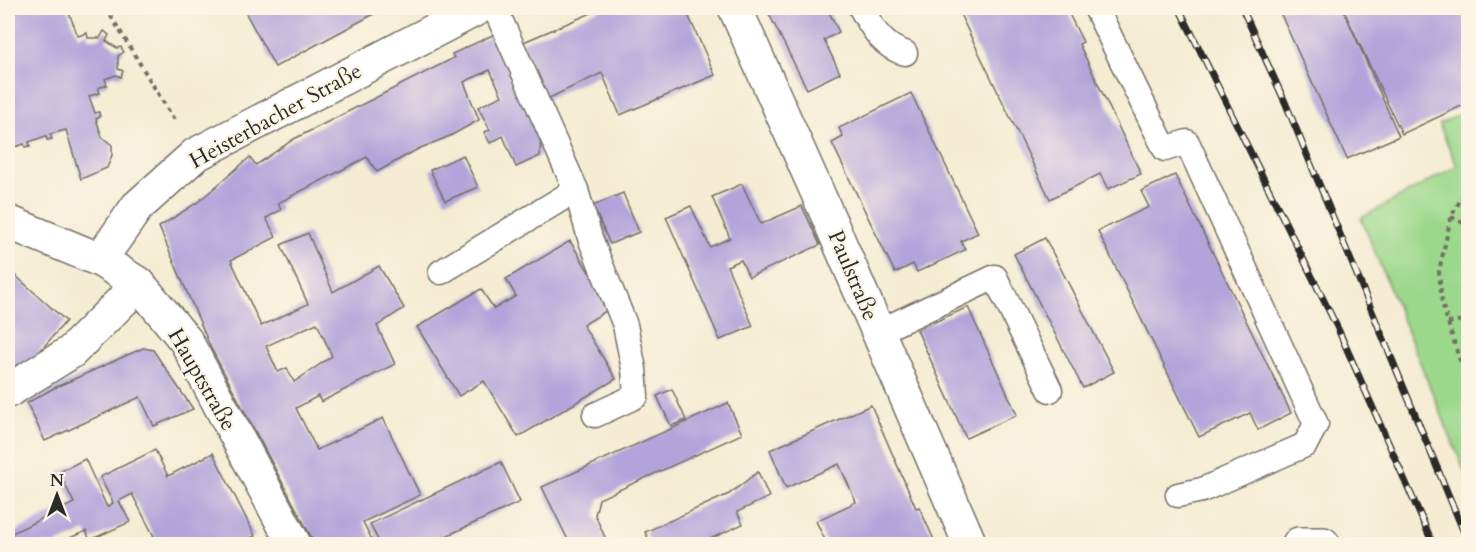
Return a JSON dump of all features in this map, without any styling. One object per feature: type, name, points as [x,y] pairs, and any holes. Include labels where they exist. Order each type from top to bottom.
[{"type":"street","name":"Heisterbacher Straße","points":[[100,260],[137,207],[195,155],[442,15],[478,8]]},
{"type":"street","name":"Paulstraße","points":[[735,8],[970,544]]},
{"type":"street","name":"Hauptstraße","points":[[8,222],[100,260],[140,284],[186,341],[294,544]]},
{"type":"street","points":[[8,391],[71,352],[140,284]]},
{"type":"street","points":[[1299,544],[1323,544]]},
{"type":"lane","points":[[495,8],[576,190],[590,238],[625,325],[634,369],[636,396],[596,416]]},
{"type":"lane","points":[[861,8],[873,30],[893,50],[905,53]]},
{"type":"lane","points":[[1096,8],[1166,149],[1186,142],[1316,424],[1305,445],[1202,490],[1178,495]]},
{"type":"lane","points":[[441,272],[576,190]]},
{"type":"lane","points":[[878,332],[995,277],[1050,390]]},
{"type":"path","points":[[106,8],[195,155]]},
{"type":"path","points":[[1468,186],[1451,217],[1439,271],[1442,303],[1468,381]]},
{"type":"path","points":[[1451,217],[1468,225]]},
{"type":"path","points":[[1448,323],[1468,319]]},
{"type":"path","points":[[1355,544],[1468,538]]},
{"type":"green space","points":[[1468,110],[1468,480],[1361,218],[1457,166],[1439,124]]},
{"type":"building","points":[[8,8],[67,8],[78,36],[87,33],[88,38],[100,38],[104,31],[109,35],[106,41],[117,48],[121,47],[124,52],[118,56],[118,69],[123,71],[121,77],[116,75],[105,79],[107,85],[98,88],[100,93],[89,96],[95,113],[99,112],[100,117],[96,119],[102,137],[112,145],[112,155],[107,168],[81,179],[66,130],[50,134],[52,139],[47,140],[46,136],[29,142],[30,146],[25,147],[24,144],[8,149]]},
{"type":"building","points":[[243,8],[385,8],[275,67]]},
{"type":"building","points":[[603,8],[685,8],[715,75],[620,115],[602,73],[545,100],[519,44]]},
{"type":"building","points":[[766,8],[827,8],[839,32],[824,40],[840,73],[807,89]]},
{"type":"building","points":[[957,8],[1066,8],[1083,42],[1079,44],[1141,174],[1108,189],[1100,174],[1050,199]]},
{"type":"building","points":[[1278,8],[1459,8],[1468,27],[1468,103],[1402,134],[1344,11],[1399,136],[1347,159]]},
{"type":"building","points":[[497,33],[541,136],[540,156],[516,167],[503,136],[490,143],[484,132],[490,130],[478,107],[502,96],[490,70],[464,82],[479,120],[450,136],[418,149],[377,172],[367,157],[278,203],[281,210],[266,218],[276,237],[231,260],[261,326],[308,304],[281,245],[308,233],[333,292],[379,266],[404,308],[377,326],[395,364],[321,402],[318,396],[296,408],[317,450],[383,418],[420,495],[363,522],[374,544],[322,544],[321,542],[315,544],[211,348],[159,227],[198,202],[250,157],[256,165],[294,139],[454,58],[452,54]],"holes":[[[317,323],[332,356],[294,382],[287,368],[278,372],[266,346]]]},
{"type":"building","points":[[911,93],[978,233],[961,241],[965,250],[917,272],[913,264],[895,273],[832,143],[843,137],[839,128]]},
{"type":"building","points":[[463,155],[478,187],[445,201],[430,170]]},
{"type":"building","points":[[1175,175],[1291,413],[1258,430],[1250,413],[1199,437],[1098,231],[1149,207],[1141,191]]},
{"type":"building","points":[[742,184],[761,224],[802,206],[820,245],[749,277],[741,260],[727,266],[753,326],[720,340],[666,217],[691,206],[710,247],[730,238],[712,197]]},
{"type":"building","points":[[623,193],[639,232],[610,244],[593,206]]},
{"type":"building","points":[[1045,238],[1114,372],[1083,388],[1014,254]]},
{"type":"building","points":[[570,241],[611,308],[583,325],[616,379],[518,437],[484,381],[459,396],[417,327],[481,289],[494,309],[516,296],[506,279]]},
{"type":"building","points":[[8,271],[66,321],[35,357],[8,375]]},
{"type":"building","points":[[968,307],[1017,415],[966,438],[917,330]]},
{"type":"building","points":[[143,348],[153,350],[193,409],[154,426],[140,397],[45,441],[27,403],[54,388]]},
{"type":"building","points":[[672,389],[686,420],[671,426],[657,396]]},
{"type":"building","points":[[728,403],[742,434],[599,499],[595,515],[608,544],[570,544],[542,487]]},
{"type":"building","points":[[871,405],[916,508],[919,507],[936,544],[827,544],[816,521],[856,502],[839,464],[786,488],[770,450]]},
{"type":"building","points":[[155,450],[168,476],[213,453],[255,536],[237,544],[158,544],[132,494],[119,501],[130,522],[90,540],[86,531],[56,544],[8,544],[8,535],[74,503],[59,472],[85,459],[107,507],[113,503],[100,477]]},
{"type":"building","points":[[501,462],[520,502],[429,544],[380,544],[370,524]]},
{"type":"building","points":[[758,472],[769,497],[737,512],[743,524],[699,544],[651,544],[645,532],[729,494]]},
{"type":"railway","points":[[1179,8],[1338,329],[1433,544]]},
{"type":"railway","points":[[1242,8],[1285,102],[1468,542]]}]
